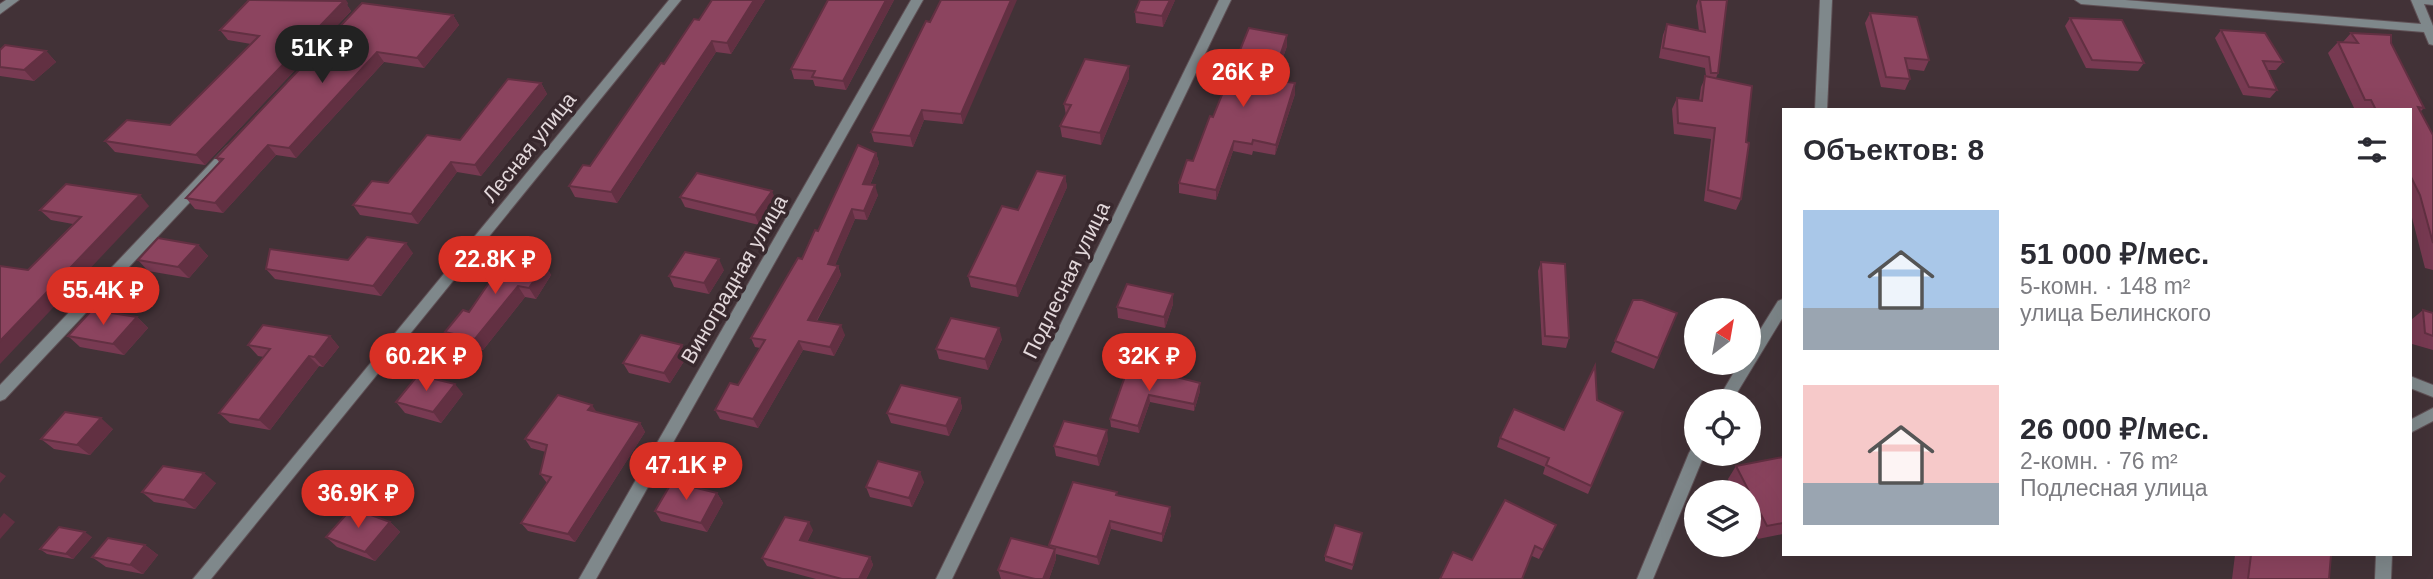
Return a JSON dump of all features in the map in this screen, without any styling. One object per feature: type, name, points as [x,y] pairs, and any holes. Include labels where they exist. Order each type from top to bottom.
[{"type":"street","points":[[0,10],[13,0]]},
{"type":"street","name":"Лесная улица","points":[[201,579],[675,0]]},
{"type":"street","name":"Виноградная улица","points":[[587,579],[917,0]]},
{"type":"street","name":"Подлесная улица","points":[[944,579],[1225,0]]},
{"type":"street","points":[[1821,108],[1826,0]]},
{"type":"street","points":[[2081,0],[2431,35],[2418,0],[2433,1]]},
{"type":"street","points":[[0,395],[239,142]]},
{"type":"street","points":[[1731,389],[1782,307]]},
{"type":"street","points":[[2412,383],[2433,391]]},
{"type":"street","points":[[2412,426],[2433,414]]},
{"type":"street","points":[[1645,579],[1692,466]]},
{"type":"street","points":[[2382,579],[2384,556]]},
{"type":"building","points":[[249,0],[344,1],[196,155],[105,141],[127,120],[170,125],[259,36],[220,30]]},
{"type":"building","points":[[712,0],[754,0],[727,43],[712,41],[611,192],[569,186],[583,165],[590,166],[661,63],[664,64],[694,19],[699,20]]},
{"type":"building","points":[[828,0],[886,0],[843,81],[812,77],[815,71],[791,69]]},
{"type":"building","points":[[941,0],[1011,0],[961,114],[922,110],[910,136],[871,132],[926,21],[930,22]]},
{"type":"building","points":[[1140,0],[1170,0],[1162,16],[1135,12]]},
{"type":"building","points":[[1700,0],[1727,0],[1718,73],[1711,73],[1709,57],[1663,48],[1667,24],[1705,32]]},
{"type":"building","points":[[362,3],[453,15],[417,58],[377,52],[289,148],[268,145],[215,203],[186,198],[223,159],[216,158]]},
{"type":"building","points":[[1870,13],[1917,17],[1929,60],[1905,58],[1910,79],[1886,77]]},
{"type":"building","points":[[2070,18],[2122,20],[2144,63],[2092,60]]},
{"type":"building","points":[[1249,28],[1287,35],[1272,80],[1295,83],[1276,145],[1253,140],[1252,144],[1234,141],[1216,190],[1179,183],[1187,160],[1193,161],[1210,116],[1213,117]]},
{"type":"building","points":[[2221,30],[2265,33],[2283,62],[2263,61],[2277,90],[2249,87]]},
{"type":"building","points":[[2351,33],[2391,35],[2391,43],[2424,108],[2418,107],[2433,135],[2433,243],[2420,195],[2412,179],[2412,108],[2375,108],[2371,100],[2365,100],[2338,42],[2358,43]]},
{"type":"building","points":[[5,45],[46,51],[24,70],[0,67],[0,50]]},
{"type":"building","points":[[1085,59],[1129,66],[1100,133],[1060,126],[1071,105],[1064,104]]},
{"type":"building","points":[[1705,76],[1752,86],[1746,142],[1749,143],[1741,199],[1708,190],[1715,128],[1678,123],[1677,98],[1702,101]]},
{"type":"building","points":[[508,79],[541,83],[475,165],[451,162],[411,214],[353,205],[372,181],[388,183],[427,135],[460,140]]},
{"type":"building","points":[[858,145],[876,153],[863,184],[875,185],[864,211],[852,209],[828,264],[838,266],[808,320],[841,325],[830,347],[799,341],[753,419],[715,410],[730,383],[738,385],[765,340],[751,338],[798,258],[802,259],[815,230],[818,231]]},
{"type":"building","points":[[1037,171],[1065,176],[1016,286],[968,276],[1002,206],[1018,210]]},
{"type":"building","points":[[697,173],[772,191],[755,215],[680,197]]},
{"type":"building","points":[[66,184],[140,195],[0,341],[0,266],[28,270],[81,217],[40,210]]},
{"type":"building","points":[[367,237],[406,243],[373,286],[266,269],[270,249],[348,260]]},
{"type":"building","points":[[158,238],[198,245],[178,267],[138,260]]},
{"type":"building","points":[[685,252],[719,259],[704,283],[669,276]]},
{"type":"building","points":[[506,258],[545,264],[529,288],[518,286],[475,339],[445,332],[463,310],[469,312]]},
{"type":"building","points":[[1541,262],[1565,264],[1569,338],[1545,336]]},
{"type":"building","points":[[1127,284],[1173,294],[1164,317],[1117,307]]},
{"type":"building","points":[[1633,300],[1642,300],[1677,313],[1658,358],[1615,341]]},
{"type":"building","points":[[92,310],[137,317],[113,344],[68,336]]},
{"type":"building","points":[[2423,310],[2433,313],[2433,336],[2425,333]]},
{"type":"building","points":[[951,318],[999,328],[985,359],[936,349]]},
{"type":"building","points":[[263,325],[330,336],[314,357],[309,356],[259,420],[219,413],[270,349],[248,345]]},
{"type":"building","points":[[641,335],[682,345],[664,373],[623,363]]},
{"type":"building","points":[[1129,365],[1200,383],[1194,404],[1149,395],[1138,426],[1110,419]]},
{"type":"building","points":[[1595,366],[1597,400],[1623,412],[1591,486],[1546,465],[1549,458],[1500,438],[1514,409],[1564,430]]},
{"type":"building","points":[[418,375],[455,384],[433,412],[396,402]]},
{"type":"building","points":[[901,385],[960,398],[946,426],[887,413]]},
{"type":"building","points":[[558,395],[592,405],[588,410],[640,423],[568,534],[521,523],[551,477],[540,474],[547,445],[525,439]]},
{"type":"building","points":[[65,412],[101,418],[77,445],[41,439]]},
{"type":"building","points":[[1064,421],[1107,430],[1097,456],[1054,446]]},
{"type":"building","points":[[1782,457],[1782,523],[1767,526],[1761,514],[1761,480],[1743,480],[1736,466],[1761,466],[1761,461]]},
{"type":"building","points":[[878,461],[920,472],[909,498],[866,487]]},
{"type":"building","points":[[163,466],[204,473],[184,500],[142,492]]},
{"type":"building","points":[[672,482],[717,493],[701,523],[655,511]]},
{"type":"building","points":[[1073,482],[1170,507],[1162,534],[1110,521],[1097,557],[1049,545]]},
{"type":"building","points":[[1505,500],[1556,525],[1543,550],[1535,546],[1522,579],[1440,579],[1453,552],[1472,560]]},
{"type":"building","points":[[352,508],[390,522],[365,552],[326,537]]},
{"type":"building","points":[[785,517],[809,522],[800,540],[870,557],[859,579],[842,579],[762,558]]},
{"type":"building","points":[[1335,525],[1362,533],[1353,565],[1325,556]]},
{"type":"building","points":[[59,527],[85,532],[66,554],[40,549]]},
{"type":"building","points":[[108,538],[145,545],[130,565],[92,557]]},
{"type":"building","points":[[1011,538],[1055,549],[1043,579],[998,570]]},
{"type":"building","points":[[2251,556],[2331,556],[2329,579],[2248,579]]}]
